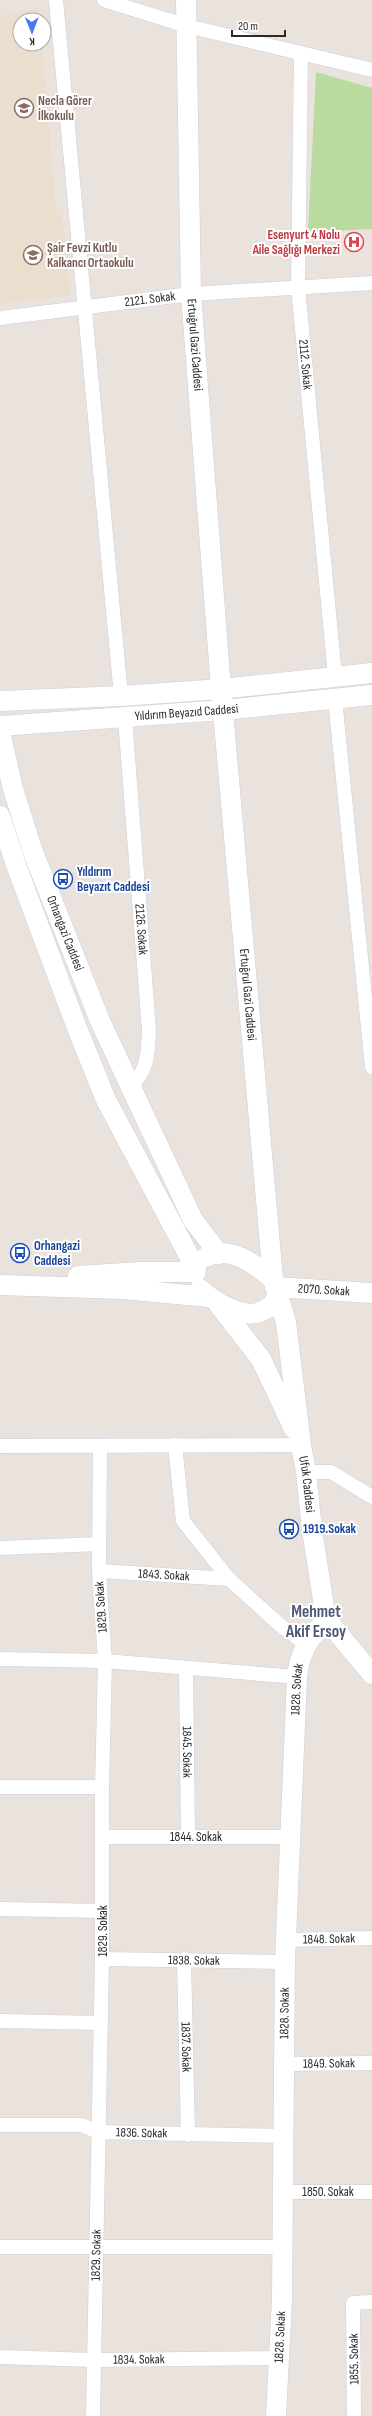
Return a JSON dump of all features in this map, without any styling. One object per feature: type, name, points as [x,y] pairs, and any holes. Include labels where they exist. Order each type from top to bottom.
[{"type":"main road","name":"Ertuğrul Gazi Caddesi","points":[[186,0],[191,294],[221,689],[275,1287],[286,1322],[301,1445]]},
{"type":"main road","name":"Yıldırım Beyazıd Caddesi","points":[[0,701],[121,696],[221,689],[372,673]]},
{"type":"main road","points":[[335,676],[335,699]]},
{"type":"main road","name":"Yıldırım Beyazıd Caddesi","points":[[0,726],[223,710],[372,695]]},
{"type":"main road","points":[[121,696],[125,718]]},
{"type":"main road","name":"Orhangazi Caddesi","points":[[0,732],[13,789],[33,852],[100,1021],[193,1220],[219,1254]]},
{"type":"main road","points":[[0,816],[16,865],[77,1028],[106,1100],[196,1271]]},
{"type":"main road","points":[[0,1285],[123,1289],[213,1299],[244,1313],[257,1313],[272,1306],[275,1287],[250,1261],[219,1254],[202,1259],[196,1271],[194,1282],[213,1299],[261,1359],[301,1445]]},
{"type":"main road","points":[[0,1279],[196,1271]]},
{"type":"main road","name":"2070. Sokak","points":[[275,1287],[372,1293]]},
{"type":"main road","name":"Ufuk Caddesi","points":[[301,1445],[306,1472],[312,1536],[326,1619]]},
{"type":"main road","points":[[326,1619],[372,1674]]},
{"type":"main road","name":"1828. Sokak","points":[[276,2416],[283,2192],[285,1962],[289,1838],[297,1677],[299,1659],[306,1644],[326,1619]]},
{"type":"street","points":[[56,0],[121,696]]},
{"type":"street","points":[[104,0],[187,26],[372,70]]},
{"type":"street","name":"2112. Sokak","points":[[301,53],[298,287],[335,676]]},
{"type":"street","name":"2121. Sokak","points":[[0,318],[85,306],[191,294],[372,283]]},
{"type":"street","points":[[335,699],[372,1067]]},
{"type":"street","name":"2126. Sokak","points":[[125,718],[149,1030],[148,1056],[140,1078],[130,1087]]},
{"type":"street","points":[[0,1446],[301,1445]]},
{"type":"street","name":"1829. Sokak","points":[[93,2416],[95,2246],[103,1911],[102,1787],[105,1661],[99,1571],[100,1446]]},
{"type":"street","points":[[175,1446],[183,1521],[229,1579],[281,1626],[306,1644]]},
{"type":"street","points":[[306,1472],[331,1472],[372,1497]]},
{"type":"street","points":[[0,1548],[99,1544]]},
{"type":"street","name":"1843. Sokak","points":[[99,1571],[229,1579]]},
{"type":"street","points":[[0,1659],[105,1661],[297,1677]]},
{"type":"street","name":"1845. Sokak","points":[[186,1668],[188,1837]]},
{"type":"street","points":[[0,1787],[102,1787]]},
{"type":"street","name":"1844. Sokak","points":[[103,1837],[289,1838]]},
{"type":"street","points":[[0,1909],[103,1911]]},
{"type":"street","name":"1848. Sokak","points":[[286,1940],[372,1938]]},
{"type":"street","name":"1838. Sokak","points":[[102,1959],[184,1959],[285,1962]]},
{"type":"street","name":"1837. Sokak","points":[[184,1959],[188,2135]]},
{"type":"street","points":[[0,2021],[101,2023]]},
{"type":"street","name":"1849. Sokak","points":[[285,2064],[372,2063]]},
{"type":"street","name":"1836. Sokak","points":[[0,2125],[82,2125],[98,2132],[284,2136]]},
{"type":"street","name":"1850. Sokak","points":[[283,2192],[372,2192]]},
{"type":"street","points":[[0,2247],[281,2247]]},
{"type":"street","name":"1855. Sokak","points":[[354,2416],[353,2303],[372,2302]]},
{"type":"street","name":"1834. Sokak","points":[[0,2357],[93,2360],[279,2358]]},
{"type":"shaded area","points":[[38,8],[39,12],[19,12]]},
{"type":"shaded area","points":[[12,13],[12,52],[43,52],[56,214],[62,215],[70,295],[0,304],[0,16]]},
{"type":"green space","points":[[316,72],[372,88],[372,229],[308,232]]},
{"type":"place","name":"Necla Görer İlkokulu","points":[[24,108]]},
{"type":"place","name":"Esenyurt 4 Nolu Aile Sağlığı Merkezi","points":[[354,242]]},
{"type":"place","name":"Şair Fevzi Kutlu Kalkancı Ortaokulu","points":[[33,255]]},
{"type":"place","name":"Yıldırım Beyazıt Caddesi","points":[[63,879]]},
{"type":"place","name":"Orhangazi Caddesi","points":[[20,1253]]},
{"type":"place","name":"1919.Sokak","points":[[289,1529]]},
{"type":"district","name":"Mehmet Akif Ersoy","points":[[316,1622]]}]
